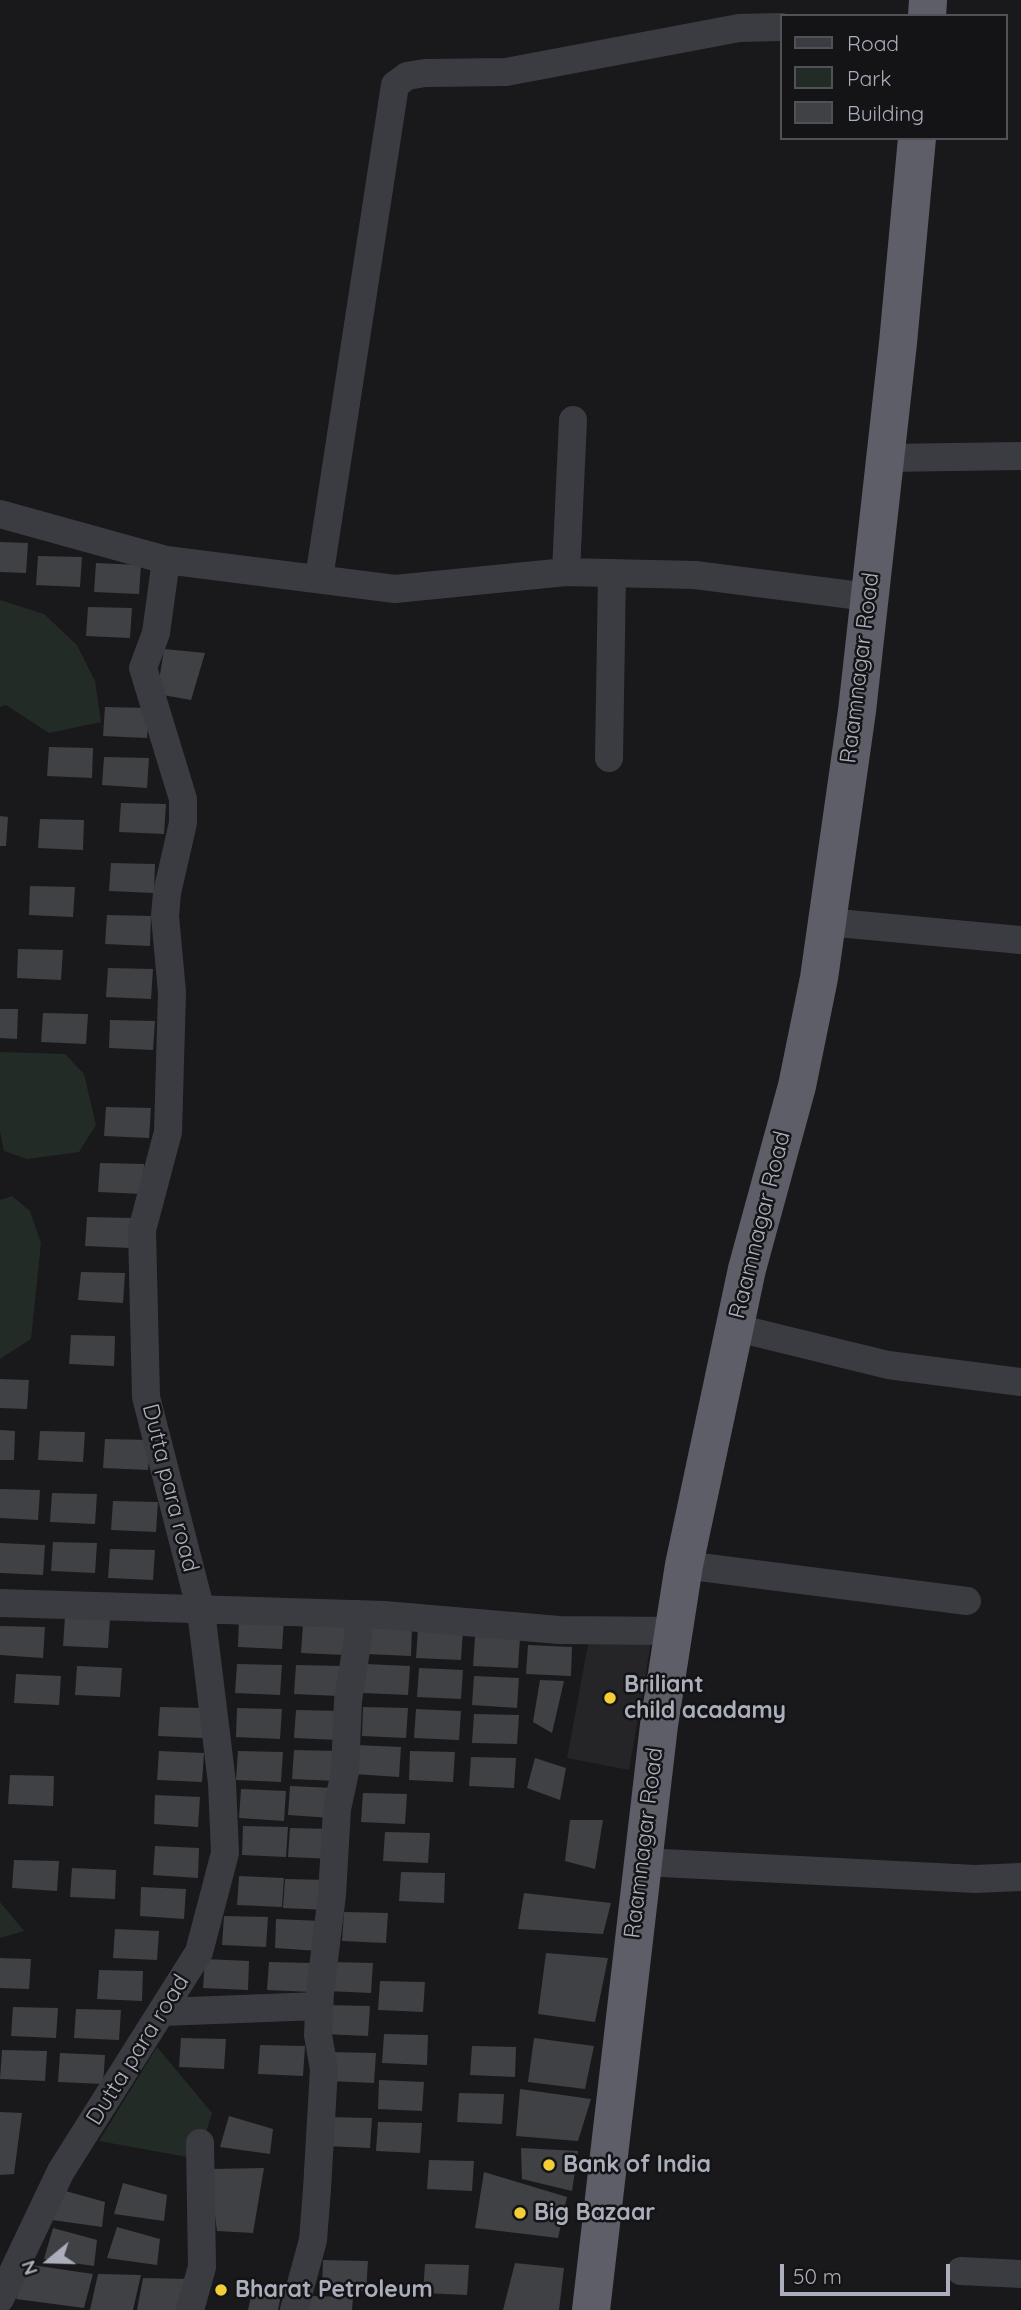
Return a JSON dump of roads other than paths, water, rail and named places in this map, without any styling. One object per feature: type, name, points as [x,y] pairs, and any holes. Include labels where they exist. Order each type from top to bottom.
[{"type":"highway","name":"Raamnagar Road","points":[[591,2310],[643,1862],[684,1565],[733,1327],[764,1198],[797,1086],[827,922],[857,711],[886,458],[917,140]]},
{"type":"street","points":[[319,578],[395,85],[407,76],[425,73],[506,72],[739,28],[780,27]]},
{"type":"street","points":[[566,572],[573,420]]},
{"type":"street","points":[[886,458],[1021,456]]},
{"type":"street","points":[[0,514],[166,560],[395,589],[566,572],[695,575],[868,597]]},
{"type":"street","name":"Dutta para road","points":[[0,2299],[61,2171],[199,1952],[225,1853],[222,1783],[201,1611],[146,1398],[142,1230],[168,1132],[172,992],[165,916],[167,893],[183,822],[183,799],[143,668],[156,633],[166,560]]},
{"type":"street","points":[[609,758],[612,573]]},
{"type":"street","points":[[827,922],[1021,940]]},
{"type":"street","points":[[733,1327],[888,1365],[1021,1382]]},
{"type":"street","points":[[684,1565],[967,1601]]},
{"type":"street","points":[[0,1603],[356,1614],[559,1630],[673,1631]]},
{"type":"street","points":[[294,2310],[313,2240],[324,2069],[318,2035],[319,2006],[332,1895],[337,1808],[345,1772],[348,1700],[358,1638],[356,1614]]},
{"type":"street","points":[[643,1862],[975,1879],[1021,1877]]},
{"type":"street","points":[[162,2012],[319,2006]]},
{"type":"street","points":[[190,2310],[202,2267],[200,2143]]},
{"type":"street","points":[[961,2271],[1021,2274]]},
{"type":"place","name":"Briliant child acadamy","points":[[610,1698]]},
{"type":"place","name":"Bank of India","points":[[549,2165]]},
{"type":"place","name":"Big Bazaar","points":[[520,2213]]},
{"type":"place","name":"Bharat Petroleum","points":[[221,2290]]}]
